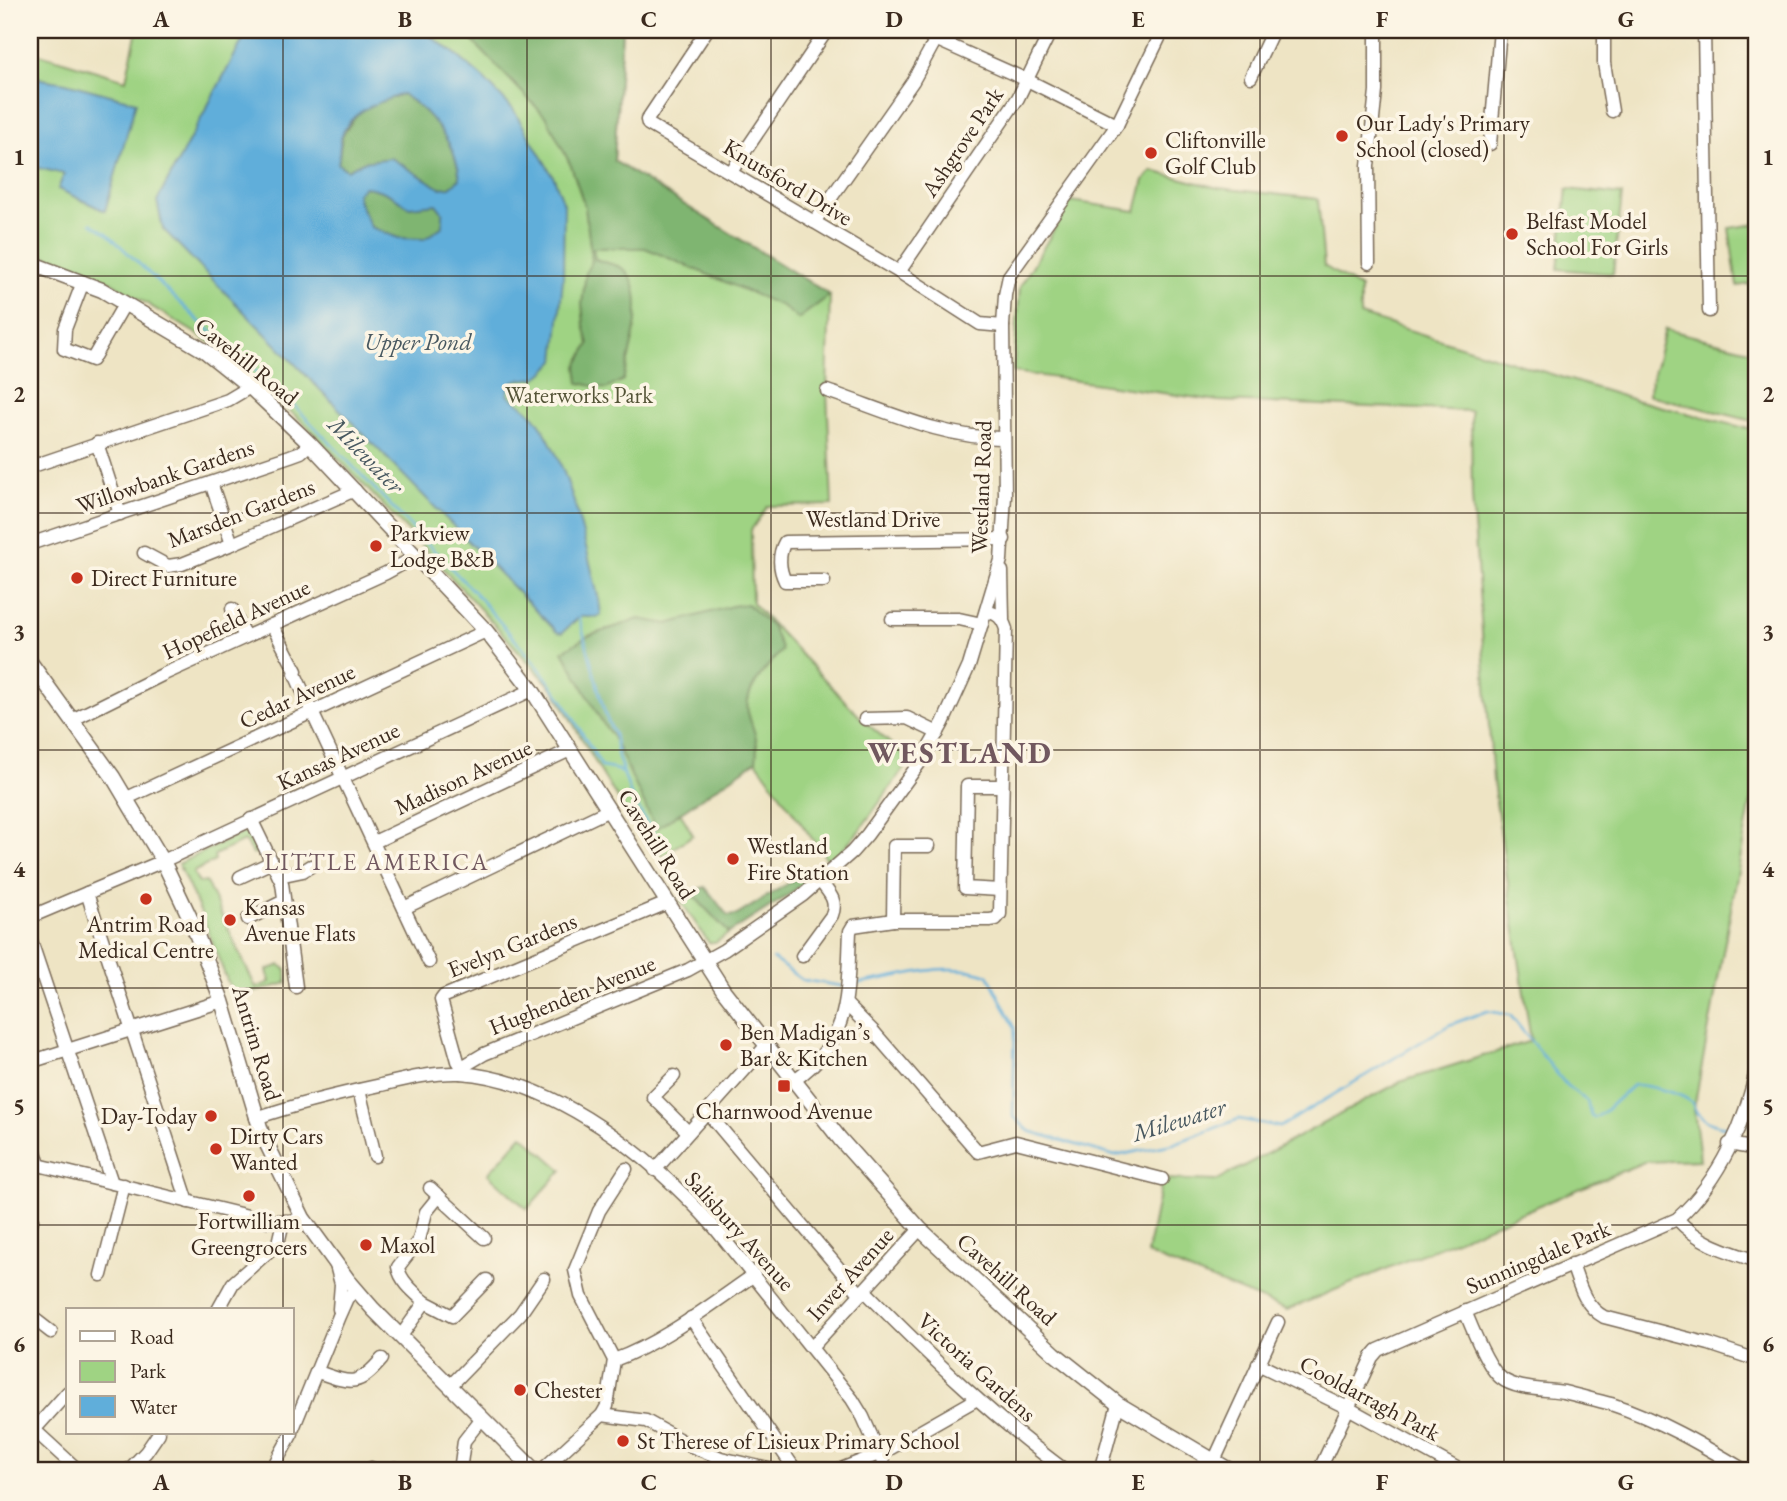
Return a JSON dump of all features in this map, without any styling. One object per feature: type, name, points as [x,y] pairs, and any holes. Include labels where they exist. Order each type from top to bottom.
[{"type":"main road","name":"Cavehill Road","points":[[30,263],[83,282],[125,303],[205,351],[250,387],[310,444],[486,631],[532,690],[724,991],[840,1139],[920,1229],[1055,1354],[1118,1404],[1231,1471]]},
{"type":"main road","name":"Antrim Road","points":[[30,662],[127,798],[163,861],[191,920],[222,1001],[256,1118],[303,1218],[356,1290],[535,1471]]},
{"type":"street","name":"Knutsford Drive","points":[[707,30],[648,120],[648,124],[900,272],[980,324],[1003,326]]},
{"type":"street","points":[[731,172],[827,30]]},
{"type":"street","points":[[915,30],[939,35],[1117,125]]},
{"type":"street","name":"Ashgrove Park","points":[[900,272],[1018,98],[1051,30]]},
{"type":"street","name":"Westland Road","points":[[705,960],[724,950],[820,881],[867,835],[923,758],[937,733],[969,666],[1001,560],[1004,539],[1003,326],[1009,276],[1117,125],[1163,30]]},
{"type":"street","points":[[1251,78],[1273,30]]},
{"type":"street","points":[[1369,263],[1368,166],[1376,91],[1377,30]]},
{"type":"street","points":[[1490,144],[1500,30]]},
{"type":"street","points":[[1604,30],[1604,63],[1612,111]]},
{"type":"street","points":[[1704,30],[1709,311]]},
{"type":"street","points":[[814,222],[913,81],[939,35]]},
{"type":"street","points":[[83,282],[65,329],[64,349],[92,360],[125,303]]},
{"type":"street","points":[[30,467],[228,400],[250,387]]},
{"type":"street","points":[[827,391],[944,430],[971,437],[1004,438]]},
{"type":"street","points":[[97,443],[120,514]]},
{"type":"street","name":"Willowbank Gardens","points":[[30,544],[301,452],[310,444]]},
{"type":"street","points":[[211,483],[232,544]]},
{"type":"street","name":"Marsden Gardens","points":[[144,553],[168,566],[181,564],[355,490]]},
{"type":"street","name":"Westland Drive","points":[[824,581],[785,581],[781,572],[780,551],[785,542],[1004,539]]},
{"type":"street","name":"Hopefield Avenue","points":[[72,720],[417,556]]},
{"type":"street","points":[[793,1081],[821,1059],[830,1046],[847,1005],[850,931],[853,926],[893,920],[996,919],[1000,914],[1006,656],[1001,560]]},
{"type":"street","points":[[232,609],[245,637]]},
{"type":"street","points":[[892,619],[959,619],[996,614],[1003,619]]},
{"type":"street","points":[[272,625],[296,671],[312,712],[429,962]]},
{"type":"street","name":"Cedar Avenue","points":[[127,798],[486,631]]},
{"type":"street","name":"Kansas Avenue","points":[[30,917],[163,861],[532,690]]},
{"type":"street","points":[[865,719],[907,718],[937,733]]},
{"type":"street","name":"Madison Avenue","points":[[374,842],[570,750]]},
{"type":"street","points":[[1000,890],[965,888],[965,876],[967,786],[1002,786]]},
{"type":"street","points":[[404,908],[609,810]]},
{"type":"street","points":[[251,819],[282,883],[296,987]]},
{"type":"street","points":[[893,920],[894,846],[929,846]]},
{"type":"street","points":[[240,877],[272,862]]},
{"type":"street","points":[[279,876],[303,872],[311,866]]},
{"type":"street","points":[[802,956],[835,907],[834,899],[820,881]]},
{"type":"street","points":[[87,893],[188,1202]]},
{"type":"street","points":[[248,919],[284,901]]},
{"type":"street","name":"Evelyn Gardens","points":[[461,1070],[443,1013],[441,1000],[444,996],[667,903]]},
{"type":"street","points":[[30,938],[67,1049],[118,1184],[101,1275]]},
{"type":"street","name":"Hughenden Avenue","points":[[461,1070],[484,1054],[688,970],[705,960]]},
{"type":"street","points":[[30,1062],[222,1001]]},
{"type":"street","points":[[847,1005],[978,1152],[1016,1142],[1162,1179]]},
{"type":"street","points":[[655,1170],[766,1046]]},
{"type":"street","name":"Sunningdale Park","points":[[1319,1471],[1372,1357],[1378,1350],[1677,1219],[1702,1193],[1738,1128],[1749,1102],[1757,1065]]},
{"type":"street","name":"Salisbury Avenue","points":[[256,1118],[289,1107],[410,1078],[461,1070],[510,1083],[568,1107],[623,1143],[693,1203],[852,1399],[887,1471]]},
{"type":"street","points":[[674,1076],[653,1097],[688,1132]]},
{"type":"street","points":[[359,1090],[375,1156]]},
{"type":"street","name":"Victoria Gardens","points":[[707,1112],[857,1290],[863,1290],[977,1399],[1066,1471]]},
{"type":"street","points":[[30,1135],[35,1164],[249,1217],[283,1222],[303,1218]]},
{"type":"street","points":[[1729,1144],[1757,1149]]},
{"type":"street","points":[[541,1471],[602,1415],[607,1406],[614,1360],[581,1296],[575,1270],[599,1211],[626,1170]]},
{"type":"street","points":[[484,1238],[434,1192],[419,1240],[398,1267],[405,1282],[425,1302],[452,1316],[488,1280]]},
{"type":"street","points":[[1677,1219],[1693,1234],[1715,1248],[1757,1261]]},
{"type":"street","points":[[219,1308],[233,1283],[278,1242],[283,1222]]},
{"type":"street","name":"Inver Avenue","points":[[812,1347],[920,1229]]},
{"type":"street","points":[[335,1264],[341,1284],[339,1316]]},
{"type":"street","points":[[1572,1264],[1585,1298],[1593,1311],[1604,1317],[1709,1344],[1757,1360]]},
{"type":"street","points":[[614,1360],[629,1355],[691,1318],[754,1275]]},
{"type":"street","points":[[450,1385],[520,1314],[544,1279]]},
{"type":"street","points":[[294,1427],[347,1298],[356,1290]]},
{"type":"street","points":[[401,1336],[425,1302]]},
{"type":"street","points":[[1465,1311],[1487,1358],[1501,1378],[1528,1388],[1561,1392],[1644,1416],[1669,1426],[1746,1471]]},
{"type":"street","points":[[30,1318],[51,1332]]},
{"type":"street","points":[[691,1318],[796,1471]]},
{"type":"street","points":[[1214,1461],[1278,1322]]},
{"type":"street","points":[[318,1372],[355,1382],[369,1375],[383,1359]]},
{"type":"street","name":"Cooldarragh Park","points":[[1258,1364],[1348,1408],[1462,1471]]},
{"type":"street","points":[[66,1394],[32,1428],[79,1471]]},
{"type":"street","points":[[836,1471],[880,1453],[977,1399]]},
{"type":"street","points":[[1100,1471],[1118,1404]]},
{"type":"street","points":[[602,1415],[646,1421],[691,1446],[721,1458],[777,1471]]},
{"type":"street","points":[[460,1471],[464,1441],[482,1418]]},
{"type":"street","points":[[128,1471],[158,1434]]},
{"type":"street","points":[[271,1471],[291,1434]]},
{"type":"street","points":[[717,1471],[721,1458]]},
{"type":"green space","name":"Waterworks Park","points":[[137,30],[622,30],[614,161],[830,295],[827,391],[832,505],[768,506],[751,530],[752,603],[864,721],[910,760],[859,831],[832,862],[829,862],[756,761],[680,812],[693,835],[662,856],[651,831],[637,829],[554,690],[429,553],[305,424],[210,342],[111,282],[30,250],[30,51],[126,80]]},
{"type":"green space","points":[[462,30],[622,30],[614,161],[830,295],[798,319],[782,306],[645,248],[593,248],[595,259],[622,268],[631,277],[637,305],[636,321],[623,380],[606,389],[579,383],[577,366],[589,344],[582,304],[586,272],[592,261],[585,207],[571,166],[547,118]]},
{"type":"green space","points":[[402,94],[433,120],[454,153],[460,179],[450,187],[440,188],[391,158],[363,162],[347,170],[338,164],[342,136],[357,114],[379,98],[394,98]]},
{"type":"green space","name":"Cliftonville Golf Club","points":[[1152,171],[1218,188],[1318,199],[1324,266],[1360,288],[1360,315],[1635,400],[1757,431],[1757,769],[1694,1108],[1700,1160],[1644,1162],[1287,1310],[1147,1254],[1162,1179],[1216,1181],[1400,1082],[1531,1041],[1493,781],[1472,497],[1471,411],[1219,401],[1013,372],[1020,287],[1071,201],[1136,211],[1144,180]]},
{"type":"green space","points":[[364,187],[388,194],[409,207],[436,204],[443,213],[443,226],[425,240],[398,238],[371,227],[357,192]]},
{"type":"green space","points":[[1567,189],[1622,195],[1613,274],[1558,269]]},
{"type":"green space","points":[[1757,224],[1757,283],[1737,286],[1729,228]]},
{"type":"green space","points":[[1665,329],[1757,352],[1757,422],[1648,395]]},
{"type":"green space","points":[[747,604],[772,627],[782,650],[758,678],[749,695],[747,704],[756,740],[756,761],[656,829],[613,737],[563,651],[588,636],[639,619],[668,624]]},
{"type":"green space","points":[[247,831],[259,852],[253,854],[244,841],[214,855],[215,861],[193,872],[199,883],[206,882],[256,988],[270,982],[267,970],[280,965],[286,970],[287,983],[234,998],[200,911],[178,864]]},
{"type":"green space","points":[[816,866],[820,869],[790,894],[729,933],[690,892],[705,887],[728,916],[737,915]]},
{"type":"green space","points":[[690,892],[729,933],[715,943],[709,943],[680,900]]},
{"type":"green space","points":[[522,1135],[562,1170],[527,1209],[488,1174]]},
{"type":"water","name":"Upper Pond","points":[[248,30],[422,30],[484,79],[513,109],[554,178],[564,204],[563,279],[555,361],[538,377],[511,383],[508,395],[537,419],[561,465],[582,532],[601,614],[597,617],[579,617],[562,633],[557,632],[163,229],[157,201]],"holes":[[[402,94],[432,119],[448,142],[458,166],[460,179],[450,187],[440,188],[391,158],[363,162],[347,170],[338,164],[342,135],[352,118]],[[364,187],[388,194],[409,207],[436,204],[443,213],[443,226],[424,239],[398,238],[371,227],[357,193]]]},
{"type":"water","points":[[30,74],[136,102],[105,211],[58,189],[64,174],[30,166]]},
{"type":"waterway","name":"Milewater","points":[[91,223],[108,234],[199,321],[287,398],[475,593],[536,664],[562,699],[602,767],[624,774]]},
{"type":"waterway","points":[[579,617],[606,717],[614,734],[618,757],[632,798],[656,838]]},
{"type":"waterway","name":"Milewater","points":[[773,959],[802,980],[842,986]]},
{"type":"waterway","name":"Milewater","points":[[852,984],[937,969],[955,969],[988,975],[1015,1028],[1013,1116],[1029,1131],[1115,1156],[1173,1144],[1239,1119],[1280,1127],[1449,1025],[1487,1011],[1510,1015],[1567,1086],[1587,1101],[1591,1115],[1595,1118],[1633,1085],[1639,1085],[1681,1096],[1692,1103],[1697,1113],[1705,1120],[1719,1126],[1733,1127]]},
{"type":"waterway","name":"Milewater","points":[[1743,1125],[1757,1123]]},
{"type":"place","name":"Our Lady's Primary School (closed)","points":[[1342,136]]},
{"type":"place","name":"Cliftonville Golf Club","points":[[1151,153]]},
{"type":"place","name":"Belfast Model School For Girls","points":[[1512,234]]},
{"type":"place","name":"Parkview Lodge B&B","points":[[376,546]]},
{"type":"place","name":"Direct Furniture","points":[[77,578]]},
{"type":"place","name":"Westland Fire Station","points":[[733,859]]},
{"type":"place","name":"Antrim Road Medical Centre","points":[[146,899]]},
{"type":"place","name":"Kansas Avenue Flats","points":[[230,920]]},
{"type":"place","name":"Ben Madigan’s Bar & Kitchen","points":[[726,1045]]},
{"type":"place","name":"Charnwood Avenue","points":[[784,1086]]},
{"type":"place","name":"Day-Today","points":[[211,1116]]},
{"type":"place","name":"Dirty Cars Wanted","points":[[216,1149]]},
{"type":"place","name":"Fortwilliam Greengrocers","points":[[249,1196]]},
{"type":"place","name":"Maxol","points":[[366,1245]]},
{"type":"place","name":"Chester","points":[[520,1390]]},
{"type":"place","name":"St Therese of Lisieux Primary School","points":[[623,1441]]},
{"type":"district","name":"WESTLAND","points":[[960,753]]},
{"type":"district","name":"LITTLE AMERICA","points":[[377,862]]}]
